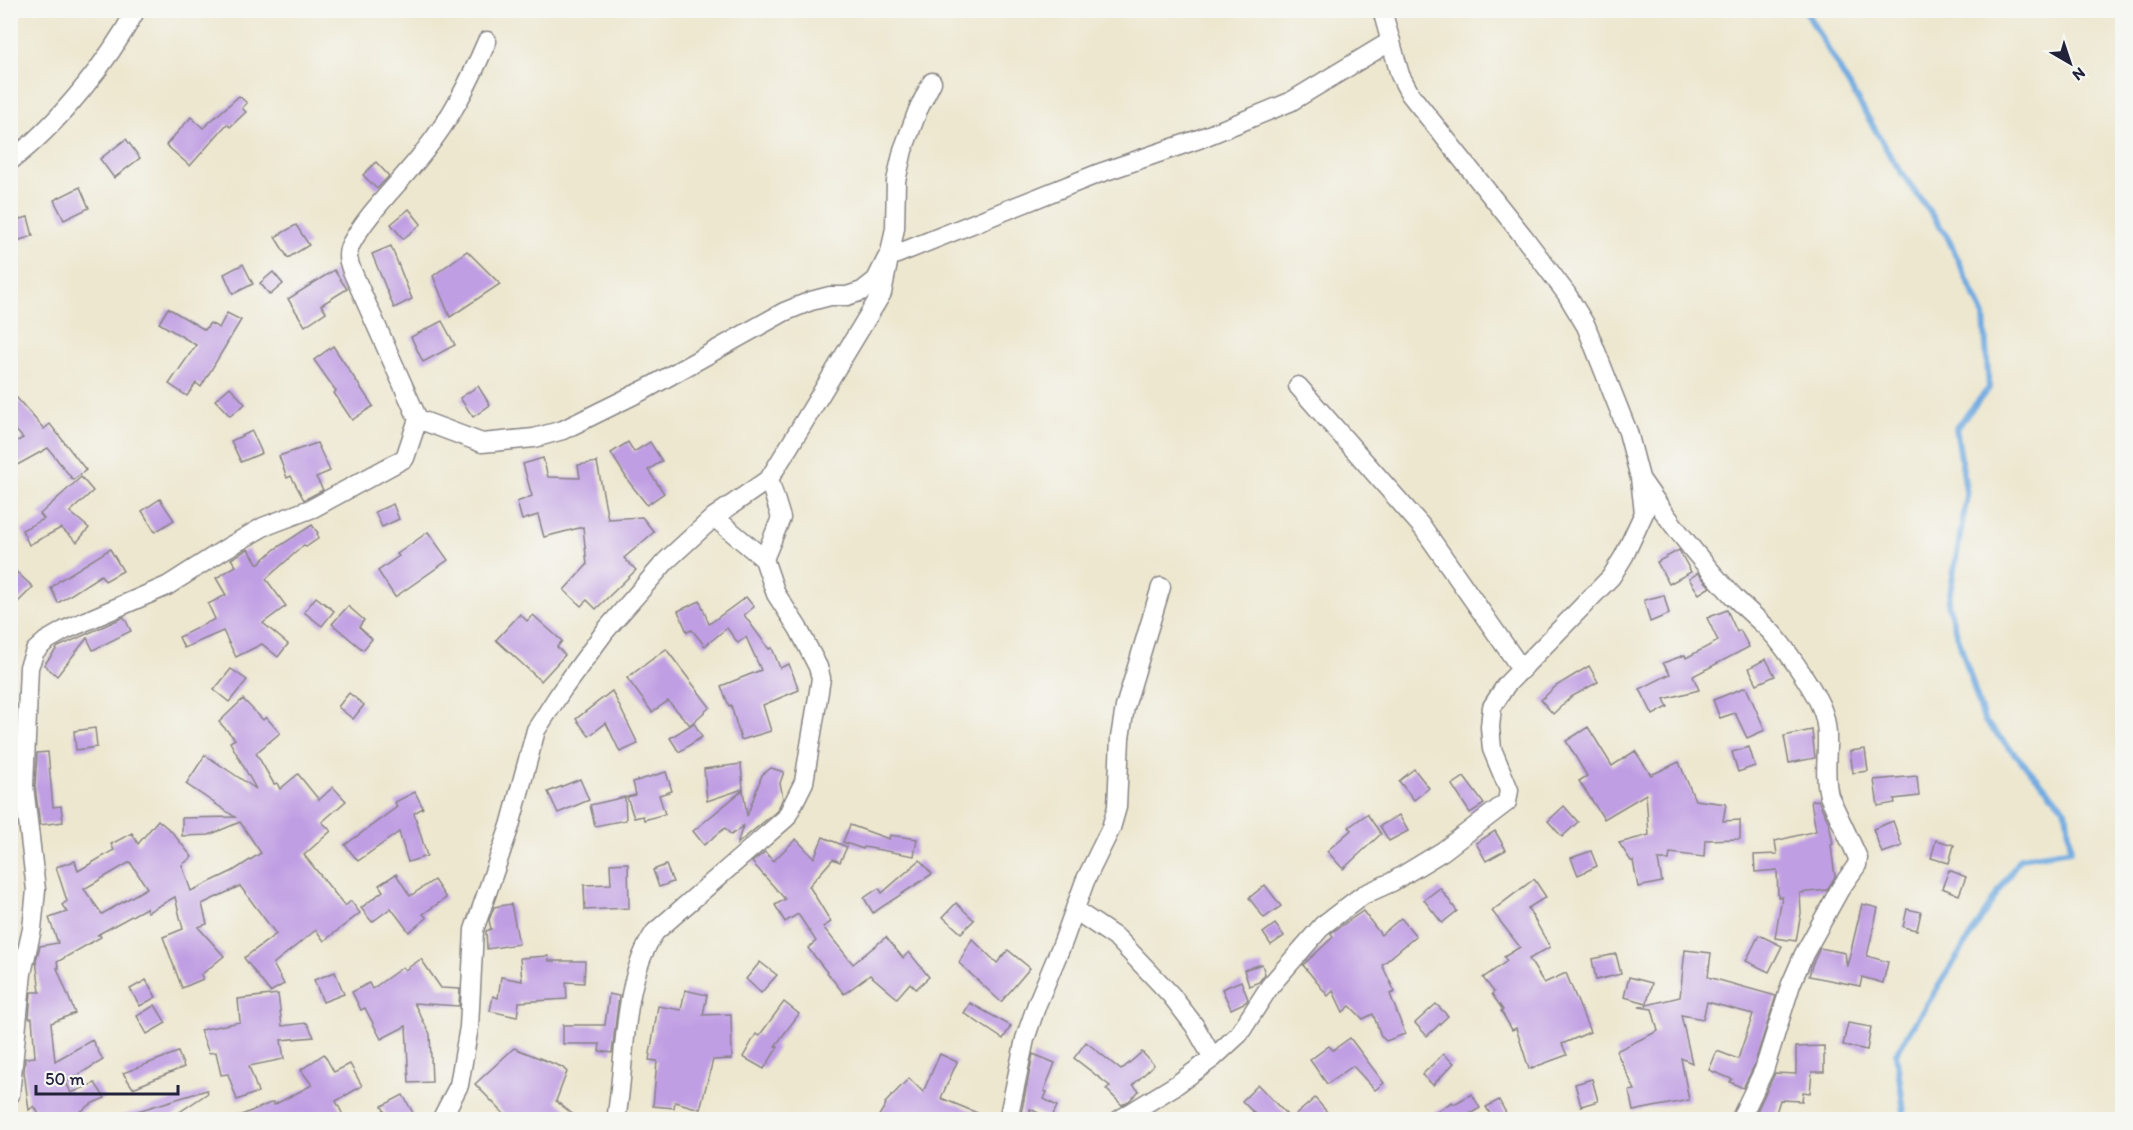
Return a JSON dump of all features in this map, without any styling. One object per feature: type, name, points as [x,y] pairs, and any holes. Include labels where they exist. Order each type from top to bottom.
[{"type":"street","points":[[10,161],[50,125],[83,88],[107,56],[136,10]]},
{"type":"street","points":[[1119,1119],[1176,1085],[1213,1058],[1239,1034],[1270,986],[1323,925],[1364,896],[1443,851],[1507,802],[1509,790],[1492,749],[1490,728],[1492,707],[1506,685],[1611,577],[1644,513],[1640,478],[1628,432],[1586,326],[1566,293],[1523,236],[1410,94],[1400,75],[1382,10]]},
{"type":"street","points":[[10,1095],[21,983],[32,929],[36,890],[24,786],[29,667],[35,651],[65,630],[167,586],[263,527],[313,508],[405,458],[418,419],[352,271],[348,254],[358,234],[447,120],[469,84],[487,41]]},
{"type":"street","points":[[418,419],[482,443],[534,438],[563,430],[648,388],[784,312],[811,301],[830,296],[847,296],[862,291],[876,280],[887,258],[1087,178],[1200,139],[1290,102],[1391,41]]},
{"type":"street","points":[[441,1119],[459,1085],[469,1027],[474,930],[510,826],[536,730],[606,630],[666,561],[714,517],[768,479],[882,293],[887,258],[895,228],[896,181],[903,150],[918,110],[932,82]]},
{"type":"street","points":[[1298,386],[1424,528],[1522,669]]},
{"type":"street","points":[[1640,478],[1663,512],[1711,571],[1772,633],[1821,707],[1829,737],[1825,754],[1825,776],[1829,796],[1858,858],[1855,871],[1840,889],[1804,954],[1791,984],[1764,1070],[1740,1119]]},
{"type":"street","points":[[764,559],[781,518],[768,479]]},
{"type":"street","points":[[616,1119],[628,1006],[647,944],[655,932],[786,818],[804,782],[821,678],[818,667],[798,628],[776,594],[764,559],[714,517]]},
{"type":"street","points":[[1008,1119],[1025,1039],[1037,1004],[1085,881],[1111,828],[1117,807],[1120,738],[1125,707],[1161,587]]},
{"type":"street","points":[[1075,910],[1118,939],[1171,994],[1194,1025],[1213,1058]]},
{"type":"building","points":[[239,96],[247,103],[242,108],[246,112],[230,127],[227,124],[190,166],[166,145],[191,117],[203,128]]},
{"type":"building","points":[[126,139],[140,158],[114,178],[100,159]]},
{"type":"building","points":[[376,162],[389,176],[377,189],[363,175]]},
{"type":"building","points":[[80,187],[89,208],[64,220],[54,200]]},
{"type":"building","points":[[409,209],[421,224],[403,239],[391,224]]},
{"type":"building","points":[[28,217],[33,236],[10,243],[10,222]]},
{"type":"building","points":[[296,225],[309,245],[288,258],[275,237]]},
{"type":"building","points":[[391,246],[412,299],[394,308],[372,254]]},
{"type":"building","points":[[467,251],[500,284],[450,317],[433,276]]},
{"type":"building","points":[[243,264],[253,284],[233,294],[224,274]]},
{"type":"building","points":[[334,270],[347,289],[321,305],[326,312],[305,326],[288,299]]},
{"type":"building","points":[[273,272],[283,284],[270,295],[260,283]]},
{"type":"building","points":[[168,308],[205,330],[210,323],[219,328],[227,313],[241,320],[201,387],[196,383],[187,396],[169,384],[196,345],[159,323]]},
{"type":"building","points":[[442,321],[455,345],[423,362],[411,337]]},
{"type":"building","points":[[333,346],[373,406],[352,420],[334,393],[336,391],[314,360]]},
{"type":"building","points":[[478,386],[490,405],[473,417],[460,398]]},
{"type":"building","points":[[230,387],[245,404],[230,416],[215,400]]},
{"type":"building","points":[[10,390],[44,429],[50,424],[86,470],[73,480],[48,448],[10,469],[10,445],[23,438],[10,424]]},
{"type":"building","points":[[252,431],[262,453],[241,462],[231,441]]},
{"type":"building","points":[[628,442],[634,452],[650,442],[662,461],[648,470],[664,493],[647,505],[611,453]]},
{"type":"building","points":[[317,443],[330,471],[316,477],[323,490],[304,500],[291,476],[287,478],[279,456]]},
{"type":"building","points":[[543,458],[548,477],[580,478],[578,465],[597,462],[608,519],[642,517],[654,532],[624,558],[636,570],[596,609],[587,600],[581,606],[564,590],[587,565],[583,527],[544,537],[538,515],[522,520],[517,502],[532,496],[523,464]]},
{"type":"building","points":[[81,477],[93,491],[70,512],[89,528],[77,542],[61,528],[29,545],[22,530],[44,519],[40,514]]},
{"type":"building","points":[[160,499],[174,520],[155,532],[142,511]]},
{"type":"building","points":[[393,504],[399,519],[382,527],[375,512]]},
{"type":"building","points":[[312,525],[319,538],[306,547],[304,545],[266,579],[286,606],[263,623],[288,644],[278,657],[262,644],[236,657],[223,631],[184,648],[179,637],[215,619],[208,604],[226,595],[216,578],[236,566],[231,559],[248,549],[258,564],[275,549]]},
{"type":"building","points":[[428,532],[448,560],[395,597],[378,571]]},
{"type":"building","points":[[110,549],[123,571],[105,581],[101,575],[58,603],[51,588]]},
{"type":"building","points":[[1679,550],[1691,572],[1669,584],[1657,562]]},
{"type":"building","points":[[10,566],[33,587],[10,610]]},
{"type":"building","points":[[1698,573],[1710,587],[1699,594],[1689,579]]},
{"type":"building","points":[[1664,595],[1669,614],[1650,622],[1644,600]]},
{"type":"building","points":[[316,597],[334,611],[322,626],[304,612]]},
{"type":"building","points":[[746,597],[754,607],[744,615],[769,649],[772,648],[780,668],[789,664],[799,690],[763,705],[771,731],[741,740],[731,705],[729,706],[721,686],[761,670],[746,637],[738,643],[727,628],[705,646],[692,630],[687,632],[678,611],[700,601],[709,624]]},
{"type":"building","points":[[348,606],[364,620],[359,627],[372,639],[363,650],[332,624]]},
{"type":"building","points":[[1727,610],[1737,632],[1740,630],[1749,647],[1693,676],[1699,690],[1664,699],[1668,707],[1653,715],[1640,689],[1670,674],[1663,663],[1685,655],[1686,658],[1718,641],[1707,618]]},
{"type":"building","points":[[520,614],[527,621],[533,615],[562,641],[557,647],[565,655],[541,681],[496,640]]},
{"type":"building","points":[[124,617],[131,631],[93,650],[87,638],[57,676],[44,665],[58,647]]},
{"type":"building","points":[[666,649],[710,707],[690,725],[668,701],[652,712],[627,678]]},
{"type":"building","points":[[1766,659],[1775,676],[1757,684],[1749,668]]},
{"type":"building","points":[[1589,666],[1598,682],[1571,697],[1553,714],[1541,700],[1556,686]]},
{"type":"building","points":[[231,669],[247,680],[229,702],[214,690]]},
{"type":"building","points":[[1746,687],[1765,730],[1747,738],[1735,713],[1720,718],[1713,700]]},
{"type":"building","points":[[612,691],[638,744],[620,752],[606,723],[589,736],[576,719]]},
{"type":"building","points":[[349,693],[364,705],[353,719],[338,707]]},
{"type":"building","points":[[243,699],[263,720],[266,717],[280,733],[256,753],[274,784],[277,783],[280,789],[298,774],[319,800],[333,787],[346,801],[322,822],[331,831],[304,855],[345,906],[351,901],[360,913],[324,941],[316,930],[273,964],[284,984],[270,992],[244,958],[276,934],[240,886],[202,904],[207,924],[198,927],[224,956],[201,975],[203,979],[182,988],[163,937],[183,929],[175,897],[148,912],[146,908],[97,935],[101,937],[57,962],[59,968],[57,968],[75,1013],[51,1023],[55,1061],[92,1040],[103,1060],[66,1082],[71,1093],[95,1083],[105,1098],[93,1103],[70,1119],[42,1119],[34,1106],[29,1110],[24,1072],[25,1058],[35,1057],[32,1018],[29,1018],[31,992],[40,992],[36,960],[40,946],[58,943],[49,918],[67,912],[62,905],[67,901],[56,867],[75,861],[78,871],[114,850],[111,844],[132,833],[138,844],[158,820],[172,832],[192,857],[182,865],[191,891],[233,871],[261,853],[240,822],[209,835],[182,836],[182,818],[235,817],[186,784],[205,755],[256,789],[230,742],[235,739],[219,722]],"holes":[[[130,862],[147,888],[102,914],[84,889]]]},
{"type":"building","points":[[694,723],[702,737],[679,752],[670,738]]},
{"type":"building","points":[[1588,727],[1612,766],[1635,751],[1651,775],[1679,762],[1695,800],[1726,804],[1723,821],[1740,820],[1740,839],[1705,840],[1704,857],[1670,853],[1669,860],[1658,860],[1662,882],[1638,887],[1633,861],[1619,843],[1649,835],[1646,794],[1604,819],[1579,781],[1587,776],[1566,741]]},
{"type":"building","points":[[95,728],[97,747],[76,750],[74,731]]},
{"type":"building","points":[[1812,730],[1815,758],[1789,763],[1784,736]]},
{"type":"building","points":[[1749,747],[1755,766],[1738,772],[1732,752]]},
{"type":"building","points":[[1865,749],[1868,771],[1853,773],[1850,751]]},
{"type":"building","points":[[48,752],[53,807],[61,806],[63,822],[40,825],[35,786],[37,753]]},
{"type":"building","points":[[741,764],[743,789],[707,801],[704,769]]},
{"type":"building","points":[[771,768],[784,772],[780,783],[783,798],[777,811],[737,844],[743,826],[731,835],[725,828],[704,845],[693,831],[743,790],[747,816],[762,775]]},
{"type":"building","points":[[1414,769],[1429,788],[1414,800],[1399,781]]},
{"type":"building","points":[[666,772],[672,791],[659,795],[665,814],[644,820],[643,816],[634,818],[627,797],[636,795],[633,782]]},
{"type":"building","points":[[1917,776],[1919,796],[1894,799],[1895,803],[1878,806],[1874,780]]},
{"type":"building","points":[[1464,777],[1484,804],[1470,813],[1452,785]]},
{"type":"building","points":[[580,779],[589,800],[558,813],[548,792]]},
{"type":"building","points":[[415,792],[423,808],[414,813],[427,856],[408,862],[399,832],[358,861],[345,845],[397,807],[395,802]]},
{"type":"building","points":[[625,797],[626,820],[595,826],[590,805]]},
{"type":"building","points":[[1818,800],[1829,823],[1835,877],[1827,890],[1800,893],[1801,913],[1796,941],[1775,938],[1782,897],[1778,897],[1777,870],[1755,872],[1754,855],[1777,854],[1775,841],[1816,831],[1811,801]]},
{"type":"building","points":[[1564,806],[1578,822],[1562,837],[1548,821]]},
{"type":"building","points":[[1367,814],[1381,834],[1343,869],[1327,851],[1351,830],[1349,827]]},
{"type":"building","points":[[1399,815],[1408,831],[1389,841],[1380,826]]},
{"type":"building","points":[[1893,821],[1902,846],[1882,853],[1873,829]]},
{"type":"building","points":[[850,825],[889,839],[890,835],[917,839],[914,856],[864,847],[863,849],[843,842]]},
{"type":"building","points":[[1495,831],[1506,850],[1486,861],[1476,843]]},
{"type":"building","points":[[823,837],[847,847],[840,862],[833,859],[809,886],[831,922],[823,927],[853,964],[886,937],[903,958],[909,952],[929,977],[916,989],[910,983],[897,998],[870,975],[844,994],[808,948],[816,941],[798,914],[785,922],[775,905],[785,899],[752,862],[765,852],[773,861],[796,839],[814,858]]},
{"type":"building","points":[[1936,840],[1954,845],[1949,863],[1931,858]]},
{"type":"building","points":[[1591,851],[1597,866],[1578,875],[1571,858]]},
{"type":"building","points":[[920,860],[932,874],[873,913],[864,898],[879,888],[882,893]]},
{"type":"building","points":[[628,863],[629,908],[585,910],[584,885],[611,884],[610,864]]},
{"type":"building","points":[[666,865],[673,882],[659,887],[653,870]]},
{"type":"building","points":[[1949,870],[1966,877],[1959,895],[1942,888]]},
{"type":"building","points":[[396,874],[410,896],[434,880],[446,898],[423,914],[427,918],[409,932],[391,908],[372,922],[361,908],[383,891],[379,885]]},
{"type":"building","points":[[1534,879],[1546,897],[1528,908],[1550,947],[1529,959],[1544,983],[1566,973],[1590,1032],[1562,1044],[1567,1055],[1529,1069],[1516,1028],[1512,1030],[1501,1011],[1503,1010],[1492,994],[1494,992],[1483,978],[1507,961],[1504,957],[1520,947],[1492,911]]},
{"type":"building","points":[[1265,885],[1281,906],[1264,918],[1249,898]]},
{"type":"building","points":[[1440,888],[1457,911],[1442,923],[1424,900]]},
{"type":"building","points":[[956,903],[974,920],[961,933],[943,917]]},
{"type":"building","points":[[511,904],[519,944],[487,949],[486,931],[491,929],[489,920],[494,907]]},
{"type":"building","points":[[1862,904],[1878,908],[1867,956],[1888,962],[1883,983],[1862,977],[1860,986],[1809,976],[1820,948],[1845,953],[1847,967]]},
{"type":"building","points":[[1907,909],[1921,912],[1917,930],[1903,927]]},
{"type":"building","points":[[1363,911],[1381,935],[1401,918],[1416,936],[1382,965],[1395,992],[1390,994],[1405,1034],[1386,1041],[1381,1036],[1373,1014],[1363,1019],[1350,1006],[1343,1012],[1333,991],[1328,996],[1303,965],[1333,937],[1331,933]]},
{"type":"building","points":[[1275,924],[1284,936],[1271,945],[1263,933]]},
{"type":"building","points":[[1759,935],[1782,946],[1769,972],[1746,961]]},
{"type":"building","points":[[972,939],[997,963],[1008,950],[1030,968],[1001,1002],[959,963]]},
{"type":"building","points":[[1685,950],[1711,953],[1708,977],[1776,996],[1754,1066],[1743,1088],[1730,1082],[1732,1079],[1709,1070],[1717,1051],[1738,1059],[1753,1014],[1707,1002],[1703,1019],[1681,1015],[1692,1063],[1681,1058],[1689,1100],[1633,1111],[1629,1091],[1635,1090],[1616,1051],[1658,1031],[1652,1009],[1639,1007],[1680,997]]},
{"type":"building","points":[[1616,954],[1621,974],[1596,980],[1592,959]]},
{"type":"building","points":[[548,956],[549,961],[585,961],[584,983],[566,982],[567,999],[519,1002],[517,1017],[490,1011],[493,996],[498,998],[501,977],[522,981],[520,958]]},
{"type":"building","points":[[421,959],[441,988],[460,989],[459,1006],[414,1003],[430,1034],[432,1082],[409,1083],[406,1026],[381,1039],[365,1008],[361,1010],[352,992],[369,983],[372,989],[403,967],[405,970]]},
{"type":"building","points":[[760,962],[777,975],[761,993],[746,979]]},
{"type":"building","points":[[1262,964],[1265,974],[1259,982],[1249,986],[1244,970]]},
{"type":"building","points":[[335,972],[344,994],[323,1002],[314,980]]},
{"type":"building","points":[[1629,977],[1652,983],[1647,1003],[1624,997]]},
{"type":"building","points":[[146,980],[156,997],[140,1006],[130,989]]},
{"type":"building","points":[[1241,981],[1248,999],[1231,1009],[1222,989]]},
{"type":"building","points":[[685,990],[707,995],[703,1015],[731,1014],[732,1059],[713,1060],[700,1109],[675,1102],[674,1108],[653,1106],[657,1061],[649,1060],[658,1006],[681,1010]]},
{"type":"building","points":[[278,994],[282,1026],[307,1023],[314,1037],[281,1040],[284,1059],[249,1066],[258,1092],[237,1100],[228,1074],[221,1075],[216,1052],[209,1053],[200,1030],[240,1022],[238,999]]},
{"type":"building","points":[[609,994],[619,996],[612,1053],[599,1051],[600,1044],[563,1044],[563,1025],[605,1025]]},
{"type":"building","points":[[784,1002],[799,1014],[775,1046],[778,1047],[764,1069],[743,1057],[756,1034],[759,1036]]},
{"type":"building","points":[[970,1003],[1011,1026],[1003,1039],[964,1013]]},
{"type":"building","points":[[1436,1004],[1448,1016],[1427,1036],[1415,1023]]},
{"type":"building","points":[[155,1005],[166,1023],[147,1034],[137,1016]]},
{"type":"building","points":[[1848,1023],[1871,1027],[1867,1050],[1843,1045]]},
{"type":"building","points":[[1350,1038],[1384,1083],[1375,1090],[1353,1066],[1327,1084],[1310,1060],[1329,1046],[1333,1050]]},
{"type":"building","points":[[1086,1042],[1121,1070],[1142,1052],[1154,1065],[1133,1085],[1139,1091],[1129,1101],[1122,1105],[1106,1089],[1110,1086],[1074,1058]]},
{"type":"building","points":[[1824,1046],[1824,1072],[1812,1072],[1810,1093],[1803,1092],[1802,1101],[1780,1100],[1775,1116],[1757,1111],[1775,1073],[1796,1074],[1796,1047]]},
{"type":"building","points":[[514,1048],[562,1067],[567,1072],[556,1101],[579,1119],[509,1119],[475,1084]]},
{"type":"building","points":[[178,1052],[184,1067],[133,1088],[123,1073]]},
{"type":"building","points":[[324,1054],[334,1072],[350,1064],[362,1086],[336,1101],[345,1119],[232,1119],[273,1102],[274,1105],[312,1085],[301,1070]]},
{"type":"building","points":[[940,1054],[957,1062],[941,1098],[992,1119],[877,1119],[885,1103],[909,1078],[923,1092]]},
{"type":"building","points":[[1033,1054],[1055,1063],[1044,1091],[1047,1092],[1044,1099],[1057,1106],[1051,1119],[1030,1109],[1029,1119],[1020,1119]]},
{"type":"building","points":[[1443,1054],[1454,1063],[1433,1085],[1422,1075]]},
{"type":"building","points":[[1592,1079],[1598,1101],[1581,1106],[1575,1084]]},
{"type":"building","points":[[1258,1085],[1291,1119],[1260,1119],[1242,1101]]},
{"type":"building","points":[[207,1090],[208,1093],[169,1119],[122,1119],[121,1116]]},
{"type":"building","points":[[1472,1094],[1480,1108],[1464,1119],[1425,1119],[1452,1102],[1454,1104]]},
{"type":"building","points":[[403,1095],[413,1113],[401,1119],[388,1119],[382,1106]]},
{"type":"building","points":[[1315,1098],[1333,1119],[1291,1119]]},
{"type":"building","points":[[1499,1100],[1507,1115],[1493,1119],[1486,1107]]},
{"type":"waterway","points":[[1805,10],[1894,162],[1947,236],[1984,316],[1989,388],[1956,428],[1967,496],[1948,605],[1984,720],[2066,810],[2071,850],[2020,858],[1896,1053],[1905,1120]]}]
